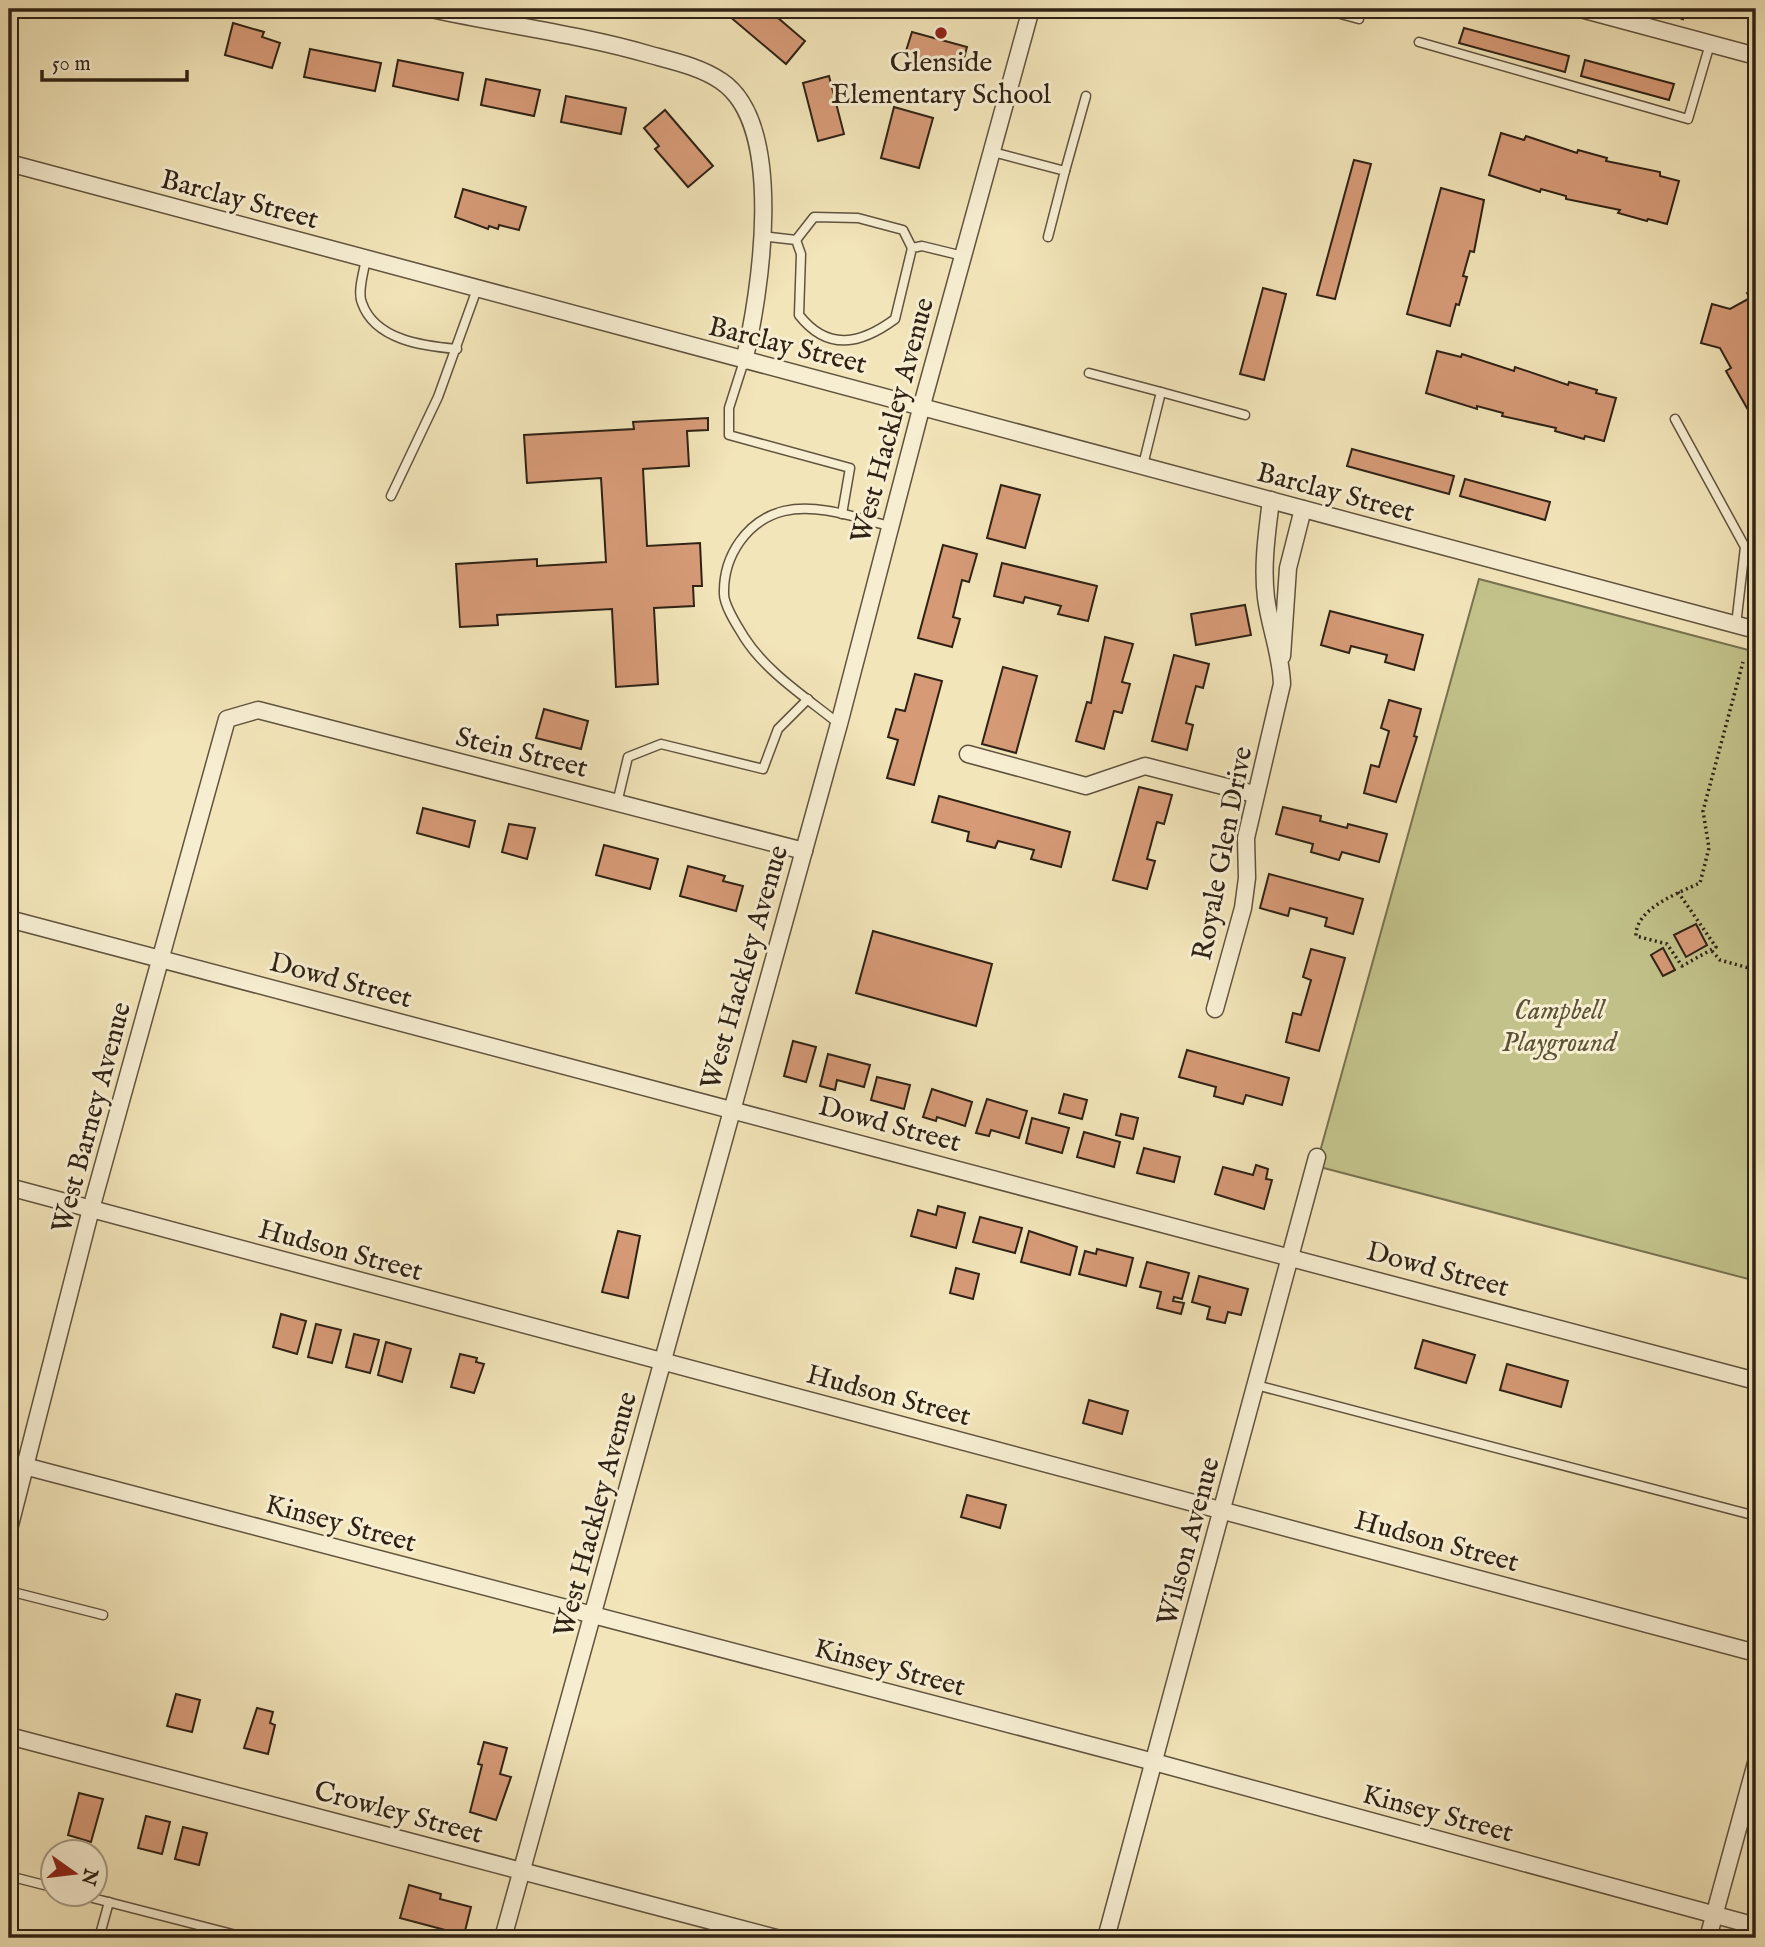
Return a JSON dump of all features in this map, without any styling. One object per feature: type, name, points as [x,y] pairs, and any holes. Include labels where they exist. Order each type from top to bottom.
[{"type":"street","points":[[431,9],[625,47],[692,68],[721,81],[741,102],[755,132],[761,176],[761,236],[755,317],[744,361]]},
{"type":"street","name":"West Hackley Avenue","points":[[503,1938],[594,1615],[730,1108],[839,724],[889,526],[1031,9]]},
{"type":"street","points":[[1581,9],[1756,57]]},
{"type":"street","name":"Barclay Street","points":[[9,163],[1756,630]]},
{"type":"street","name":"Royale Glen Drive","points":[[1216,1009],[1242,908],[1247,878],[1246,838],[1254,794],[1282,684],[1281,658],[1266,600],[1264,566],[1271,500]]},
{"type":"street","points":[[1281,658],[1286,632],[1288,568],[1303,509]]},
{"type":"street","name":"Stein Street","points":[[227,719],[258,710],[804,851]]},
{"type":"street","name":"West Barney Avenue","points":[[9,1529],[91,1209],[227,719]]},
{"type":"street","points":[[968,754],[1086,786],[1145,766],[1254,794]]},
{"type":"street","name":"Dowd Street","points":[[9,919],[1756,1381]]},
{"type":"street","name":"Wilson Avenue","points":[[1106,1938],[1317,1157]]},
{"type":"street","name":"Hudson Street","points":[[9,1187],[1756,1653]]},
{"type":"street","name":"Kinsey Street","points":[[9,1462],[1154,1762],[1756,1926]]},
{"type":"street","name":"Crowley Street","points":[[9,1736],[776,1938]]},
{"type":"street","points":[[1708,1938],[1756,1763]]},
{"type":"lane","points":[[1322,9],[1359,19]]},
{"type":"lane","points":[[1419,42],[1688,119],[1710,44]]},
{"type":"lane","points":[[1048,237],[1086,96]]},
{"type":"lane","points":[[993,152],[1065,171]]},
{"type":"lane","points":[[814,217],[858,218],[903,230],[912,248],[895,319],[872,335],[853,341],[823,337],[811,330],[799,315],[801,254],[796,240],[814,217]]},
{"type":"lane","points":[[761,236],[796,240]]},
{"type":"lane","points":[[912,248],[922,246],[964,256]]},
{"type":"lane","points":[[366,259],[360,301],[373,323],[416,346],[457,349]]},
{"type":"lane","points":[[391,496],[457,349],[477,289]]},
{"type":"lane","points":[[744,361],[729,408],[729,435],[850,468],[842,514]]},
{"type":"lane","points":[[1088,373],[1245,415]]},
{"type":"lane","points":[[1143,465],[1161,391]]},
{"type":"lane","points":[[1675,419],[1745,547],[1736,625]]},
{"type":"lane","points":[[839,724],[782,678],[745,639],[723,596],[731,553],[755,522],[785,510],[817,509],[889,526]]},
{"type":"lane","points":[[617,803],[628,757],[661,744],[763,769],[778,729],[808,699]]},
{"type":"lane","points":[[1256,1385],[1756,1516]]},
{"type":"lane","points":[[9,1591],[103,1615]]},
{"type":"lane","points":[[9,1876],[38,1883]]},
{"type":"lane","points":[[99,1938],[109,1902],[248,1938]]},
{"type":"lane","points":[[210,1938],[212,1929]]},
{"type":"path","points":[[1678,892],[1716,947],[1682,966],[1667,944],[1636,936],[1635,926],[1640,918],[1678,892],[1700,883],[1709,848],[1703,811],[1743,662]]},
{"type":"path","points":[[1712,951],[1720,960],[1756,970]]},
{"type":"green space","name":"Campbell Playground","points":[[1479,579],[1756,652],[1756,1281],[1316,1166]]},
{"type":"building","points":[[735,9],[783,9],[777,17],[805,41],[786,64],[729,16]]},
{"type":"building","points":[[233,23],[264,32],[262,37],[280,43],[272,68],[225,55]]},
{"type":"building","points":[[1464,28],[1569,56],[1565,72],[1459,43]]},
{"type":"building","points":[[912,32],[967,47],[961,70],[905,54]]},
{"type":"building","points":[[310,49],[381,63],[375,91],[304,77]]},
{"type":"building","points":[[398,60],[463,73],[458,100],[393,86]]},
{"type":"building","points":[[1585,60],[1674,84],[1669,100],[1581,76]]},
{"type":"building","points":[[829,76],[844,134],[818,141],[803,83]]},
{"type":"building","points":[[486,79],[540,90],[534,116],[481,105]]},
{"type":"building","points":[[566,96],[626,108],[621,134],[561,122]]},
{"type":"building","points":[[894,107],[933,118],[919,168],[881,158]]},
{"type":"building","points":[[665,110],[713,166],[688,187],[655,149],[659,146],[644,128]]},
{"type":"building","points":[[1501,133],[1524,140],[1526,136],[1577,153],[1578,150],[1607,158],[1606,161],[1660,172],[1660,176],[1679,181],[1667,224],[1618,213],[1620,210],[1566,199],[1566,196],[1541,189],[1540,192],[1489,175]]},
{"type":"building","points":[[1354,160],[1371,164],[1335,299],[1317,295]]},
{"type":"building","points":[[1441,188],[1484,200],[1474,252],[1470,251],[1463,276],[1467,277],[1450,326],[1407,314]]},
{"type":"building","points":[[463,189],[526,207],[519,230],[499,225],[498,229],[489,226],[488,229],[455,217]]},
{"type":"building","points":[[1756,287],[1756,424],[1726,371],[1731,368],[1720,348],[1701,343],[1712,304],[1730,309],[1750,298],[1747,293]]},
{"type":"building","points":[[1263,288],[1286,294],[1264,380],[1240,374]]},
{"type":"building","points":[[1437,351],[1461,357],[1462,354],[1514,371],[1515,367],[1616,398],[1604,441],[1585,436],[1584,439],[1555,431],[1556,428],[1502,416],[1503,413],[1477,406],[1477,409],[1426,393]]},
{"type":"building","points":[[708,418],[708,430],[687,431],[689,466],[643,469],[647,546],[700,543],[702,586],[693,586],[694,606],[654,608],[658,684],[616,687],[612,609],[497,615],[498,625],[460,627],[456,564],[537,559],[537,566],[606,562],[601,478],[527,483],[524,435],[634,429],[633,422]]},
{"type":"building","points":[[1352,449],[1454,476],[1449,494],[1347,466]]},
{"type":"building","points":[[1465,479],[1550,502],[1545,520],[1460,496]]},
{"type":"building","points":[[1001,485],[1040,495],[1025,548],[987,538]]},
{"type":"building","points":[[943,545],[977,554],[969,582],[962,580],[953,617],[960,619],[952,647],[918,638]]},
{"type":"building","points":[[1002,563],[1097,586],[1088,621],[1058,614],[1061,606],[1025,597],[1023,603],[994,596]]},
{"type":"building","points":[[1245,605],[1251,635],[1196,645],[1191,614]]},
{"type":"building","points":[[1330,611],[1423,635],[1414,670],[1385,662],[1387,655],[1351,646],[1349,653],[1321,645]]},
{"type":"building","points":[[1105,637],[1133,644],[1122,682],[1130,684],[1122,713],[1114,711],[1104,749],[1076,741],[1087,702],[1091,703]]},
{"type":"building","points":[[1174,655],[1209,664],[1203,688],[1196,686],[1186,723],[1193,725],[1187,750],[1152,741]]},
{"type":"building","points":[[1003,667],[1037,676],[1016,753],[982,744]]},
{"type":"building","points":[[915,674],[942,681],[914,785],[887,778],[898,740],[888,737],[896,709],[905,711]]},
{"type":"building","points":[[1389,700],[1421,709],[1414,736],[1417,737],[1396,802],[1364,793],[1371,765],[1379,767],[1389,731],[1381,728]]},
{"type":"building","points":[[544,709],[588,721],[581,749],[536,738]]},
{"type":"building","points":[[1139,787],[1172,795],[1164,824],[1157,822],[1147,859],[1155,861],[1147,889],[1113,880]]},
{"type":"building","points":[[939,796],[1070,832],[1061,867],[1031,859],[1034,850],[998,841],[995,848],[967,841],[969,832],[932,822]]},
{"type":"building","points":[[1283,807],[1321,816],[1320,821],[1347,828],[1348,824],[1387,834],[1379,862],[1342,852],[1339,860],[1311,852],[1313,844],[1276,834]]},
{"type":"building","points":[[423,808],[475,821],[469,847],[417,833]]},
{"type":"building","points":[[509,824],[535,828],[527,859],[502,852]]},
{"type":"building","points":[[604,845],[658,859],[650,889],[596,875]]},
{"type":"building","points":[[688,866],[725,876],[723,881],[743,886],[736,911],[680,896]]},
{"type":"building","points":[[1269,874],[1363,899],[1353,934],[1325,926],[1327,918],[1290,908],[1288,916],[1260,908]]},
{"type":"building","points":[[1696,924],[1707,945],[1686,957],[1674,935]]},
{"type":"building","points":[[873,931],[992,964],[976,1026],[856,993]]},
{"type":"building","points":[[1663,948],[1675,970],[1663,976],[1651,955]]},
{"type":"building","points":[[1311,949],[1345,958],[1319,1051],[1286,1042],[1293,1013],[1301,1015],[1311,980],[1303,977]]},
{"type":"building","points":[[793,1041],[816,1047],[806,1082],[784,1076]]},
{"type":"building","points":[[1187,1050],[1289,1078],[1282,1105],[1246,1095],[1243,1104],[1214,1096],[1216,1087],[1179,1077]]},
{"type":"building","points":[[828,1054],[870,1065],[864,1087],[837,1080],[835,1090],[820,1086]]},
{"type":"building","points":[[877,1077],[910,1085],[904,1109],[871,1100]]},
{"type":"building","points":[[932,1089],[972,1102],[965,1126],[937,1117],[936,1121],[923,1117]]},
{"type":"building","points":[[1064,1094],[1087,1100],[1082,1119],[1059,1113]]},
{"type":"building","points":[[987,1099],[1027,1111],[1019,1138],[991,1130],[989,1136],[976,1133]]},
{"type":"building","points":[[1121,1114],[1138,1118],[1133,1139],[1116,1135]]},
{"type":"building","points":[[1032,1118],[1069,1128],[1062,1153],[1026,1143]]},
{"type":"building","points":[[1084,1132],[1120,1142],[1114,1167],[1077,1157]]},
{"type":"building","points":[[1144,1148],[1180,1157],[1174,1182],[1137,1173]]},
{"type":"building","points":[[1256,1165],[1268,1169],[1266,1179],[1272,1180],[1264,1209],[1215,1194],[1223,1167],[1253,1175]]},
{"type":"building","points":[[938,1206],[965,1213],[956,1248],[911,1236],[918,1210],[936,1215]]},
{"type":"building","points":[[980,1217],[1022,1228],[1015,1253],[973,1242]]},
{"type":"building","points":[[618,1231],[640,1236],[628,1298],[602,1292]]},
{"type":"building","points":[[1029,1231],[1077,1247],[1070,1275],[1021,1262]]},
{"type":"building","points":[[1097,1249],[1133,1258],[1126,1286],[1079,1274],[1085,1251],[1096,1254]]},
{"type":"building","points":[[1147,1262],[1189,1273],[1182,1299],[1174,1297],[1173,1301],[1184,1303],[1181,1314],[1157,1308],[1161,1292],[1140,1287]]},
{"type":"building","points":[[956,1268],[979,1274],[973,1299],[950,1293]]},
{"type":"building","points":[[1199,1276],[1248,1289],[1241,1315],[1228,1312],[1225,1323],[1207,1319],[1210,1307],[1192,1302]]},
{"type":"building","points":[[281,1314],[306,1321],[297,1354],[273,1347]]},
{"type":"building","points":[[316,1324],[341,1330],[332,1363],[308,1357]]},
{"type":"building","points":[[354,1334],[379,1340],[370,1373],[346,1367]]},
{"type":"building","points":[[1423,1340],[1475,1355],[1466,1383],[1415,1368]]},
{"type":"building","points":[[386,1342],[411,1349],[402,1382],[378,1375]]},
{"type":"building","points":[[460,1354],[477,1358],[476,1362],[484,1364],[474,1393],[451,1387]]},
{"type":"building","points":[[1507,1364],[1568,1381],[1561,1407],[1500,1390]]},
{"type":"building","points":[[1089,1400],[1128,1411],[1122,1434],[1083,1423]]},
{"type":"building","points":[[967,1495],[1006,1505],[1000,1528],[961,1517]]},
{"type":"building","points":[[176,1694],[200,1700],[192,1732],[167,1726]]},
{"type":"building","points":[[257,1708],[273,1712],[270,1723],[275,1725],[268,1754],[244,1748]]},
{"type":"building","points":[[484,1742],[507,1748],[500,1774],[511,1777],[496,1820],[470,1812],[482,1765],[478,1764]]},
{"type":"building","points":[[79,1793],[103,1799],[92,1839],[68,1835]]},
{"type":"building","points":[[146,1816],[170,1822],[162,1854],[138,1848]]},
{"type":"building","points":[[183,1827],[207,1833],[199,1865],[175,1859]]},
{"type":"building","points":[[409,1885],[441,1894],[440,1899],[471,1907],[464,1935],[400,1918]]},
{"type":"place","name":"Glenside Elementary School","points":[[941,33]]}]
